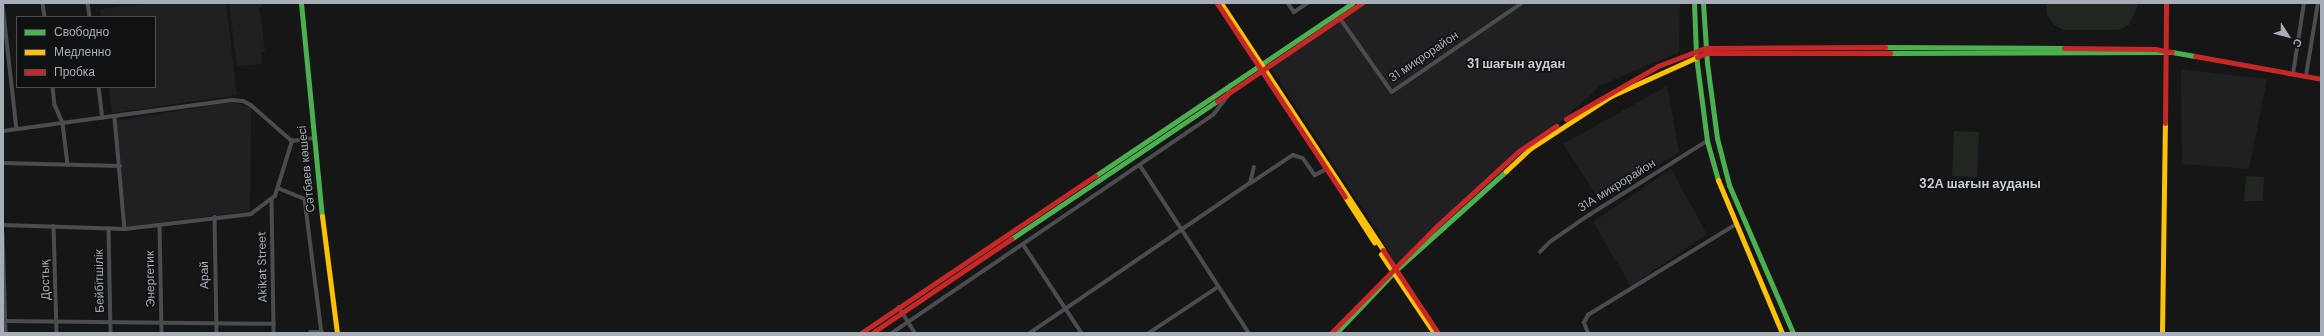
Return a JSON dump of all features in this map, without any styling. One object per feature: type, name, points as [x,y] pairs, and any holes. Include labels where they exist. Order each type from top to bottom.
[{"type":"main road","name":"Сәтбаев көшесі","points":[[301,3],[313,138],[337,333]]},
{"type":"main road","points":[[1217,3],[1260,64]]},
{"type":"main road","points":[[1221,3],[1434,333]]},
{"type":"main road","points":[[985,251],[1230,92],[1339,15],[1352,3]]},
{"type":"main road","points":[[861,333],[900,309],[1260,64],[1339,15],[1362,3]]},
{"type":"main road","points":[[1694,3],[1696,54],[1708,141],[1720,188],[1782,333]]},
{"type":"main road","points":[[1703,3],[1706,51],[1717,138],[1729,185],[1793,333]]},
{"type":"main road","points":[[2162,333],[2163,3]]},
{"type":"main road","points":[[2159,333],[2166,3]]},
{"type":"main road","points":[[1331,333],[1393,271],[1519,151],[1597,99],[1658,66],[1706,51],[1746,46],[2164,51],[2321,79]]},
{"type":"main road","points":[[1263,69],[1369,226],[1393,271],[1438,333]]},
{"type":"main road","points":[[1708,141],[1717,138]]},
{"type":"main road","points":[[1336,333],[1393,271]]},
{"type":"main road","points":[[872,333],[900,309]]},
{"type":"street","points":[[43,3],[45,16]]},
{"type":"street","points":[[88,3],[90,16]]},
{"type":"street","points":[[1288,3],[1294,12],[1308,3]]},
{"type":"street","name":"31 микрорайон","points":[[1339,15],[1392,92],[1522,3]]},
{"type":"street","points":[[2293,74],[2304,3]]},
{"type":"street","points":[[2306,76],[2318,3]]},
{"type":"street","points":[[3,5],[17,129]]},
{"type":"street","points":[[892,333],[1213,115],[1230,92],[1230,85]]},
{"type":"street","points":[[53,88],[55,105],[63,123],[68,165]]},
{"type":"street","points":[[99,88],[103,118]]},
{"type":"street","points":[[3,131],[103,118],[115,118],[232,100],[243,101],[292,141],[313,138]]},
{"type":"street","points":[[115,118],[125,229]]},
{"type":"street","points":[[3,225],[125,229],[215,217],[251,214],[272,200],[278,188],[292,141]]},
{"type":"street","name":"31А микрорайон","points":[[1540,252],[1583,219],[1708,141]]},
{"type":"street","points":[[1030,333],[1293,155],[1303,158],[1314,175],[1327,169]]},
{"type":"street","points":[[3,163],[120,166]]},
{"type":"street","points":[[1140,165],[1181,231],[1249,333]]},
{"type":"street","points":[[1250,183],[1254,167]]},
{"type":"street","points":[[278,188],[305,199],[322,332],[310,332]]},
{"type":"street","name":"Akikat Street","points":[[272,200],[274,333]]},
{"type":"street","name":"Арай","points":[[215,217],[217,333]]},
{"type":"street","name":"Энергетик","points":[[160,225],[162,333]]},
{"type":"street","points":[[1588,333],[1584,323],[1588,315],[1735,225]]},
{"type":"street","name":"Достық","points":[[54,226],[57,333]]},
{"type":"street","name":"Бейбітшілік","points":[[109,228],[111,333]]},
{"type":"street","points":[[3,233],[4,321],[6,333]]},
{"type":"street","points":[[1023,244],[1082,333]]},
{"type":"street","points":[[1150,333],[1218,287]]},
{"type":"street","points":[[900,309],[915,333]]},
{"type":"street","points":[[4,321],[162,323],[217,322],[274,324]]},
{"type":"shaded area","points":[[155,3],[226,3],[237,95],[112,113],[109,88],[156,88],[156,16],[101,16],[100,9]]},
{"type":"shaded area","points":[[229,3],[262,3],[262,7],[259,7],[265,52],[261,52],[262,64],[237,66]]},
{"type":"shaded area","name":"31 шағын аудан","points":[[1364,3],[1680,3],[1679,52],[1601,85],[1398,269],[1376,229],[1269,65]]},
{"type":"shaded area","points":[[2046,3],[2137,3],[2138,5],[2129,25],[2119,30],[2064,30],[2054,25],[2047,15]]},
{"type":"shaded area","points":[[2181,69],[2267,79],[2249,169],[2182,164]]},
{"type":"shaded area","points":[[1667,86],[1679,152],[1600,201],[1563,144]]},
{"type":"shaded area","points":[[232,102],[251,108],[250,211],[125,227],[116,121]]},
{"type":"shaded area","points":[[1954,131],[1979,132],[1977,177],[1952,176]]},
{"type":"shaded area","points":[[1671,169],[1707,234],[1631,286],[1593,222]]},
{"type":"shaded area","points":[[2246,176],[2264,177],[2263,201],[2244,201]]},
{"type":"traffic: fast","points":[[301,3],[322,216]]},
{"type":"traffic: fast","points":[[1095,176],[1352,3]]},
{"type":"traffic: fast","points":[[1694,3],[1696,56],[1707,141],[1718,180]]},
{"type":"traffic: fast","points":[[1703,3],[1707,63],[1717,138],[1729,185],[1793,333]]},
{"type":"traffic: fast","points":[[1885,47],[2064,48]]},
{"type":"traffic: fast","points":[[1890,53],[2172,52],[2195,56]]},
{"type":"traffic: fast","points":[[1011,239],[1217,101]]},
{"type":"traffic: fast","points":[[1336,333],[1395,271],[1506,171]]},
{"type":"traffic: slow","points":[[1221,3],[1383,250]]},
{"type":"traffic: slow","points":[[1506,171],[1531,148],[1611,96],[1697,57]]},
{"type":"traffic: slow","points":[[2162,333],[2165,123]]},
{"type":"traffic: slow","points":[[1718,180],[1782,333]]},
{"type":"traffic: slow","points":[[1345,197],[1374,242]]},
{"type":"traffic: slow","points":[[322,216],[337,333]]},
{"type":"traffic: slow","points":[[1381,254],[1434,333]]},
{"type":"traffic: jam","points":[[1217,3],[1345,197]]},
{"type":"traffic: jam","points":[[1217,101],[1362,3]]},
{"type":"traffic: jam","points":[[2165,123],[2166,3]]},
{"type":"traffic: jam","points":[[1566,119],[1658,66],[1705,48],[1885,47]]},
{"type":"traffic: jam","points":[[2064,48],[2155,49],[2172,52]]},
{"type":"traffic: jam","points":[[1697,57],[1706,53],[1890,53]]},
{"type":"traffic: jam","points":[[2195,56],[2321,79]]},
{"type":"traffic: jam","points":[[1331,333],[1439,224],[1519,151],[1556,126]]},
{"type":"traffic: jam","points":[[861,333],[1095,176]]},
{"type":"traffic: jam","points":[[872,333],[1011,239]]},
{"type":"traffic: jam","points":[[1383,250],[1438,333]]},
{"type":"district","name":"31 шағын аудан","points":[[1516,64]]},
{"type":"district","name":"32А шағын ауданы","points":[[1980,184]]}]
